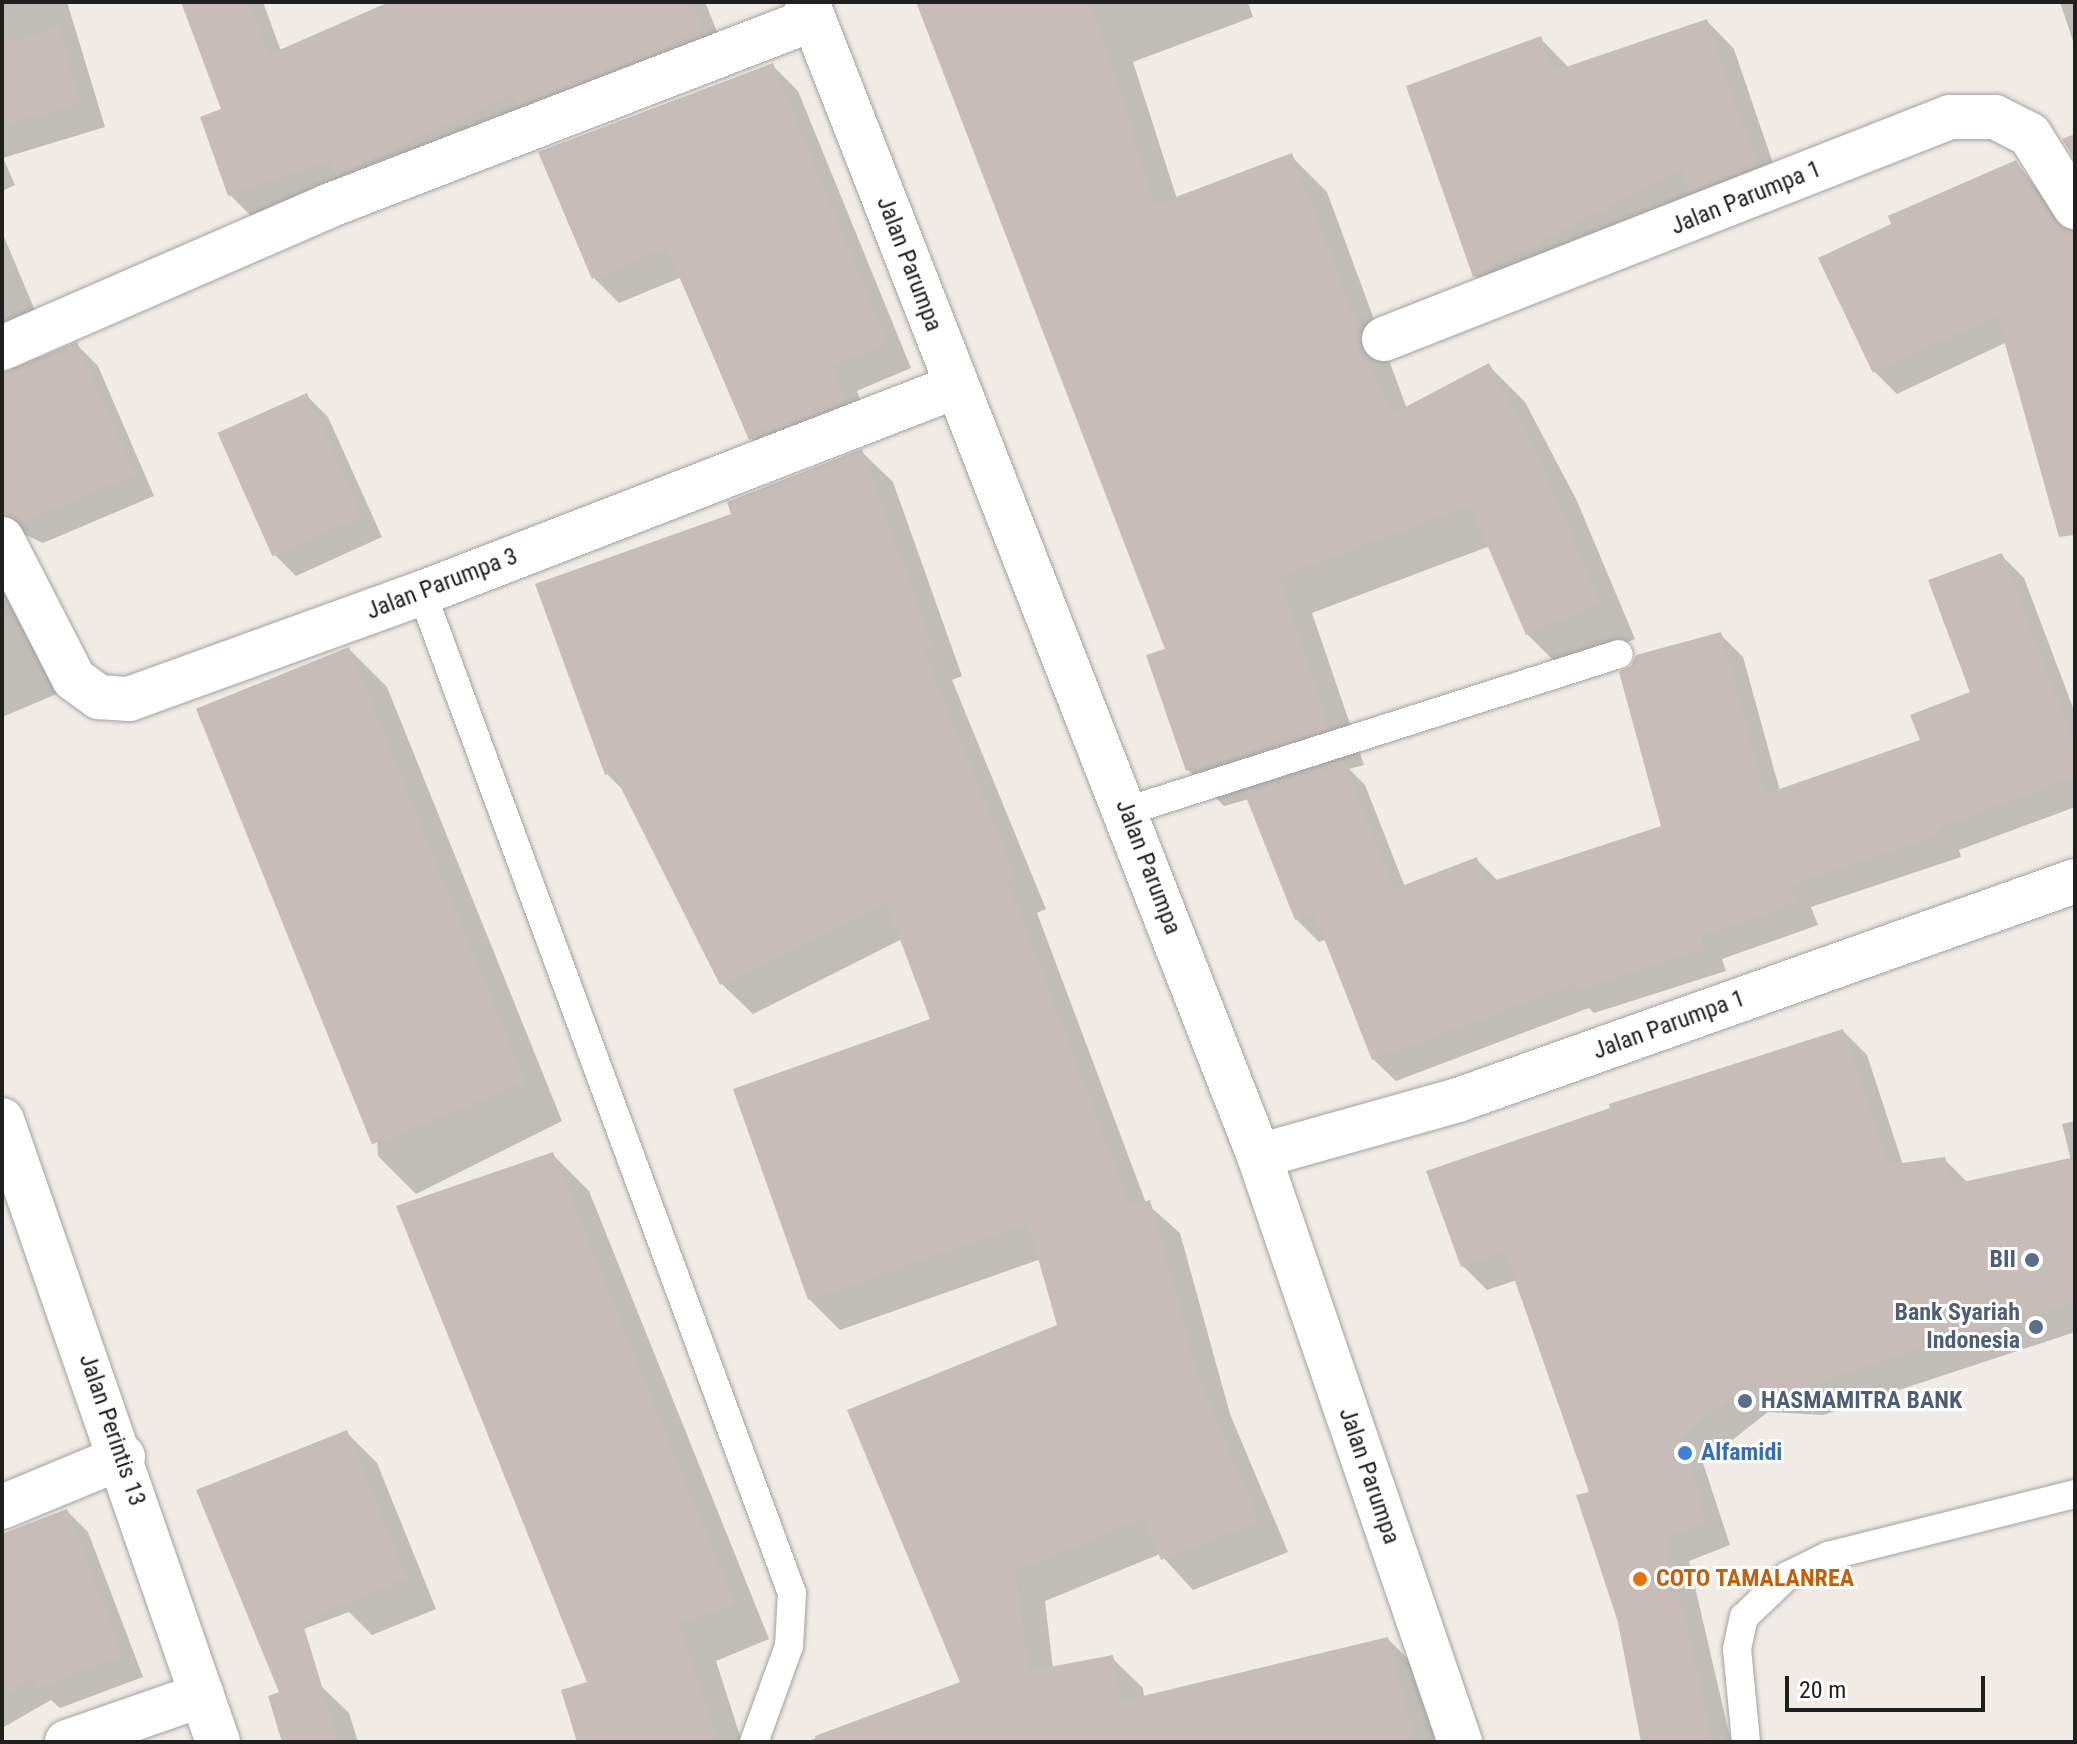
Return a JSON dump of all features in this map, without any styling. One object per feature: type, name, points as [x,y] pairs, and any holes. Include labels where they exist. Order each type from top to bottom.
[{"type":"street","points":[[2,348],[328,206],[810,11]]},
{"type":"street","name":"Jalan Parumpa","points":[[810,11],[1127,811],[1259,1156],[1460,1742]]},
{"type":"street","name":"Jalan Parumpa 1","points":[[1384,339],[1950,117],[1995,117],[2030,135],[2075,207]]},
{"type":"street","name":"Jalan Parumpa 3","points":[[2,539],[74,679],[88,692],[129,699],[422,593],[957,386]]},
{"type":"street","name":"Jalan Parumpa 1","points":[[1259,1156],[1458,1100],[2075,881]]},
{"type":"street","name":"Jalan Perintis 13","points":[[2,1120],[123,1457],[218,1742]]},
{"type":"street","points":[[2,1507],[123,1457]]},
{"type":"street","points":[[67,1742],[202,1695]]},
{"type":"lane","points":[[422,593],[792,1593],[789,1646],[754,1742]]},
{"type":"lane","points":[[1127,811],[1619,654]]},
{"type":"lane","points":[[1746,1742],[1737,1649],[1744,1617],[1787,1576],[1828,1556],[2075,1494]]},
{"type":"building","points":[[181,2],[249,2],[268,55],[389,2],[692,2],[704,34],[518,106],[513,94],[336,176],[329,161],[228,196],[200,117],[221,109]]},
{"type":"building","points":[[916,2],[1091,2],[1155,205],[1292,153],[1360,333],[1361,347],[1392,414],[1489,363],[1541,463],[1600,602],[1526,635],[1470,505],[1278,577],[1329,729],[1186,771],[1146,655],[1165,649]]},
{"type":"building","points":[[1707,19],[1757,166],[1689,192],[1681,170],[1473,277],[1406,86],[1541,36],[1554,71]]},
{"type":"building","points":[[58,27],[81,103],[2,126],[2,44]]},
{"type":"building","points":[[773,63],[887,343],[833,365],[846,402],[749,440],[667,248],[592,279],[538,152]]},
{"type":"building","points":[[2075,134],[2075,160],[2062,139]]},
{"type":"building","points":[[2016,160],[2054,221],[2075,232],[2075,535],[2059,537],[1997,315],[1873,373],[1818,258],[1891,224],[1888,216]]},
{"type":"building","points":[[77,342],[135,475],[20,523],[2,514],[2,373]]},
{"type":"building","points":[[307,393],[362,516],[272,556],[217,433]]},
{"type":"building","points":[[862,449],[932,646],[923,649],[1016,878],[1008,882],[1130,1206],[1150,1200],[1200,1381],[1259,1521],[1161,1560],[1144,1518],[1016,1571],[1028,1671],[1113,1655],[1122,1701],[1388,1637],[1414,1742],[816,1742],[815,1736],[960,1682],[847,1410],[1057,1325],[1028,1223],[808,1300],[733,1089],[930,1019],[886,902],[720,985],[613,772],[605,775],[535,584],[731,514],[727,502]]},
{"type":"building","points":[[2002,553],[2075,746],[2075,777],[1937,828],[1940,835],[1790,884],[1797,902],[1701,937],[1705,949],[1570,992],[1568,986],[1372,1060],[1314,913],[1295,920],[1244,792],[1343,760],[1394,889],[1477,857],[1487,883],[1661,826],[1619,672],[1631,666],[1636,655],[1721,632],[1765,794],[1920,740],[1910,715],[1970,692],[1928,580]]},
{"type":"building","points":[[349,647],[525,1083],[372,1145],[196,709]]},
{"type":"building","points":[[1843,1029],[1888,1165],[1945,1157],[1954,1184],[2075,1157],[2075,1302],[1956,1335],[1797,1391],[1743,1388],[1680,1438],[1707,1521],[1666,1537],[1713,1742],[1641,1742],[1618,1622],[1576,1495],[1589,1492],[1505,1252],[1461,1267],[1426,1171],[1610,1108],[1609,1104]]},
{"type":"building","points":[[553,1152],[734,1603],[680,1624],[718,1742],[577,1742],[561,1690],[587,1682],[396,1206]]},
{"type":"building","points":[[347,1430],[407,1578],[302,1621],[339,1742],[282,1742],[268,1696],[279,1692],[196,1490]]},
{"type":"building","points":[[67,1509],[123,1656],[37,1688],[33,1678],[2,1696],[2,1534]]},
{"type":"place","name":"BII","points":[[2032,1260]]},
{"type":"place","name":"Bank Syariah Indonesia","points":[[2036,1327]]},
{"type":"place","name":"HASMAMITRA BANK","points":[[1745,1401]]},
{"type":"place","name":"Alfamidi","points":[[1685,1453]]},
{"type":"place","name":"COTO TAMALANREA","points":[[1640,1579]]}]
